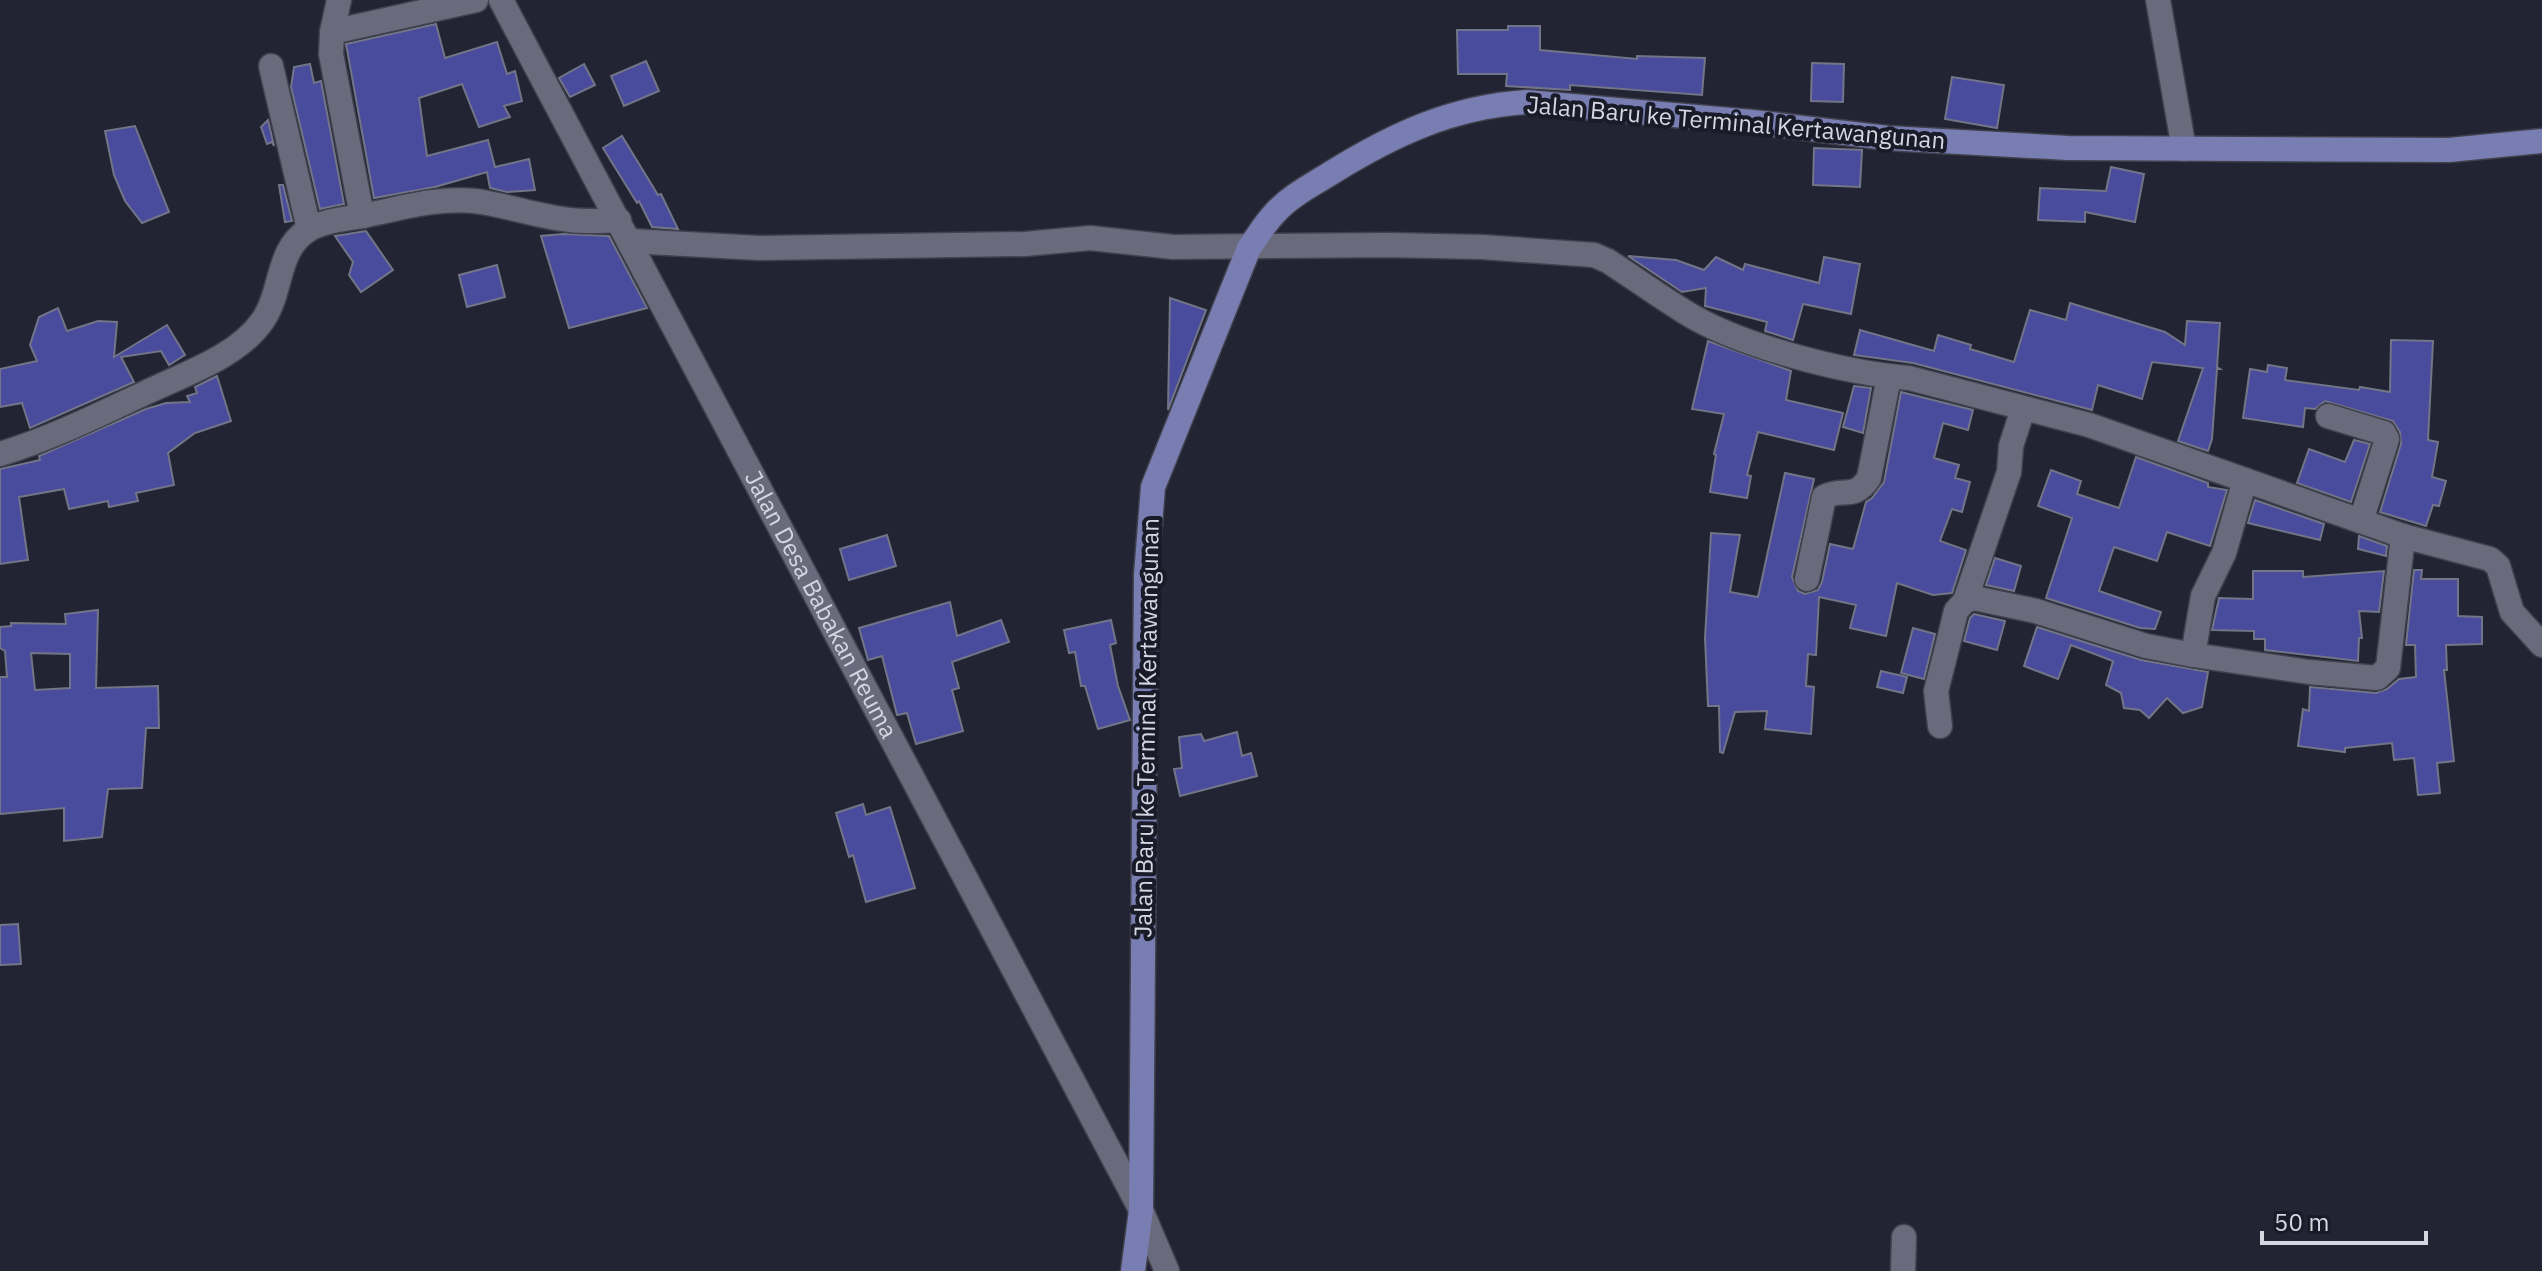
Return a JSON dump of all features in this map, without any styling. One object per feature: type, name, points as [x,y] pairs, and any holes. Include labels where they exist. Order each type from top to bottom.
[{"type":"main road","name":"Jalan Baru ke Terminal Kertawangunan","points":[[1133,1271],[1141,1210],[1146,575],[1153,487],[1249,248],[1274,213],[1296,195],[1361,154],[1423,124],[1490,105],[1563,104],[1888,138],[2068,148],[2449,150],[2542,141]]},
{"type":"street","points":[[339,0],[331,54],[362,216]]},
{"type":"street","points":[[332,32],[476,0]]},
{"type":"street","name":"Jalan Desa Babakan Reuma","points":[[501,0],[1141,1210],[1167,1271]]},
{"type":"street","points":[[2158,0],[2184,149]]},
{"type":"street","points":[[271,66],[309,229]]},
{"type":"street","points":[[0,454],[33,444],[212,361],[243,340],[263,321],[275,296],[284,258],[309,229],[454,200],[475,201],[624,231],[759,248],[1025,244],[1107,238],[1173,247],[1388,245],[1482,247],[1594,255],[1686,313],[1732,335],[1793,355],[1889,377],[1909,378],[2089,425],[2403,536],[2490,559],[2498,566],[2512,612],[2542,645]]},
{"type":"street","points":[[1807,579],[1824,497],[1829,494],[1851,494],[1862,488],[1869,478],[1889,377]]},
{"type":"street","points":[[1940,726],[1936,691],[1956,611],[1965,601],[2009,472],[2011,446],[2023,409]]},
{"type":"street","points":[[2328,416],[2374,429],[2384,433],[2387,439],[2361,521]]},
{"type":"street","points":[[2193,655],[2203,596],[2224,553],[2245,480]]},
{"type":"street","points":[[1965,601],[1974,598],[1991,600],[2146,646],[2193,655],[2309,672],[2377,678],[2388,668],[2403,536]]},
{"type":"street","points":[[1903,1271],[1904,1237]]},
{"type":"building","points":[[436,24],[445,58],[497,42],[507,74],[515,71],[522,101],[504,106],[510,117],[479,127],[462,84],[419,98],[427,156],[488,140],[495,167],[529,159],[535,190],[507,192],[490,188],[487,172],[435,187],[374,198],[346,44]]},
{"type":"building","points":[[1508,26],[1540,26],[1540,50],[1637,59],[1637,56],[1705,58],[1702,95],[1570,85],[1570,90],[1506,86],[1507,74],[1458,74],[1457,30],[1508,30]]},
{"type":"building","points":[[646,61],[659,91],[624,106],[611,76]]},
{"type":"building","points":[[1812,63],[1844,64],[1843,102],[1811,101]]},
{"type":"building","points":[[310,64],[314,83],[321,81],[344,204],[320,209],[291,87],[294,67]]},
{"type":"building","points":[[584,64],[595,85],[570,97],[559,78]]},
{"type":"building","points":[[1952,77],[2004,85],[1997,128],[1945,119]]},
{"type":"building","points":[[268,120],[274,146],[272,142],[267,144],[261,127]]},
{"type":"building","points":[[135,126],[169,212],[142,223],[125,201],[114,175],[105,131]]},
{"type":"building","points":[[622,136],[658,195],[661,194],[678,229],[652,227],[639,201],[637,203],[603,148]]},
{"type":"building","points":[[1814,148],[1862,150],[1860,187],[1813,185]]},
{"type":"building","points":[[2111,167],[2144,174],[2135,222],[2085,212],[2085,222],[2038,220],[2040,188],[2106,191]]},
{"type":"building","points":[[279,185],[283,185],[292,221],[285,222]]},
{"type":"building","points":[[366,231],[393,270],[361,292],[349,275],[353,262],[335,236]]},
{"type":"building","points":[[541,236],[609,236],[647,308],[569,328]]},
{"type":"building","points":[[1628,256],[1676,260],[1704,270],[1716,257],[1743,270],[1745,264],[1819,283],[1824,257],[1860,264],[1851,314],[1803,304],[1793,340],[1765,331],[1767,322],[1705,306],[1706,288],[1682,292]]},
{"type":"building","points":[[497,265],[505,297],[467,307],[459,275]]},
{"type":"building","points":[[1170,298],[1206,310],[1168,410]]},
{"type":"building","points":[[2070,303],[2165,332],[2185,345],[2187,321],[2220,323],[2217,367],[2220,369],[2217,369],[2212,439],[2208,451],[2178,441],[2203,368],[2152,362],[2142,399],[2098,385],[2092,410],[1913,363],[1854,355],[1860,330],[1934,351],[1938,335],[1971,345],[1970,349],[2014,362],[2030,310],[2066,320]]},
{"type":"building","points":[[58,308],[67,331],[98,321],[117,322],[114,357],[167,325],[185,355],[169,365],[161,351],[121,357],[134,382],[30,428],[22,403],[0,407],[0,369],[37,361],[30,345],[39,317]]},
{"type":"building","points":[[2391,340],[2433,341],[2428,440],[2438,442],[2432,477],[2446,481],[2439,506],[2433,505],[2426,526],[2380,512],[2401,444],[2400,432],[2393,421],[2325,401],[2315,409],[2305,408],[2303,427],[2243,418],[2250,369],[2267,372],[2268,365],[2287,368],[2285,380],[2390,392]]},
{"type":"building","points":[[1708,341],[1791,371],[1786,400],[1843,413],[1834,450],[1758,432],[1747,475],[1751,476],[1747,498],[1710,492],[1714,454],[1724,414],[1692,409]]},
{"type":"building","points":[[217,376],[231,421],[195,433],[168,453],[174,485],[136,493],[138,501],[109,507],[108,501],[69,509],[64,489],[19,497],[28,560],[0,564],[0,469],[40,460],[39,456],[146,409],[166,403],[190,402],[187,396],[197,393],[195,387]]},
{"type":"building","points":[[1854,386],[1871,388],[1863,433],[1843,427]]},
{"type":"building","points":[[1901,392],[1973,410],[1968,430],[1943,423],[1934,458],[1959,465],[1955,478],[1970,482],[1962,512],[1952,509],[1940,541],[1966,550],[1952,593],[1933,595],[1897,583],[1886,636],[1850,628],[1856,605],[1819,597],[1816,655],[1808,654],[1806,686],[1814,687],[1811,734],[1765,729],[1767,711],[1735,712],[1723,753],[1720,752],[1719,706],[1708,706],[1705,638],[1711,533],[1740,535],[1730,592],[1758,597],[1785,473],[1814,479],[1792,577],[1798,591],[1805,594],[1818,590],[1830,544],[1853,549],[1866,502],[1884,482]]},
{"type":"building","points":[[2354,440],[2370,444],[2351,502],[2297,483],[2309,449],[2345,462]]},
{"type":"building","points":[[2136,457],[2208,483],[2208,487],[2227,490],[2210,546],[2167,532],[2157,561],[2114,547],[2099,591],[2161,612],[2155,629],[2140,628],[2046,598],[2072,518],[2038,506],[2051,470],[2081,481],[2077,494],[2119,508]]},
{"type":"building","points":[[2255,500],[2324,524],[2320,540],[2248,523]]},
{"type":"building","points":[[887,535],[896,566],[849,580],[840,549]]},
{"type":"building","points":[[2359,536],[2387,546],[2386,556],[2358,549]]},
{"type":"building","points":[[1995,558],[2021,566],[2014,591],[1986,585]]},
{"type":"building","points":[[2414,570],[2422,570],[2421,579],[2458,579],[2458,616],[2482,617],[2482,644],[2446,645],[2447,670],[2444,670],[2454,761],[2437,763],[2440,793],[2418,795],[2414,758],[2394,760],[2392,743],[2345,748],[2345,752],[2298,746],[2303,709],[2309,711],[2310,687],[2376,693],[2399,679],[2416,677],[2415,645],[2406,645]]},
{"type":"building","points":[[2253,571],[2303,571],[2303,577],[2384,571],[2379,612],[2359,611],[2362,638],[2359,638],[2358,661],[2265,650],[2265,639],[2254,639],[2254,631],[2212,630],[2219,598],[2253,599]]},
{"type":"building","points":[[950,602],[957,636],[1001,620],[1009,642],[952,662],[959,688],[952,690],[963,731],[916,744],[907,713],[897,715],[882,656],[868,660],[859,628]]},
{"type":"building","points":[[98,610],[96,688],[158,686],[159,728],[146,728],[142,788],[108,789],[102,837],[64,841],[64,808],[0,814],[0,677],[7,677],[5,651],[0,648],[0,627],[11,626],[11,623],[66,624],[65,614]],"holes":[[[31,653],[70,654],[70,688],[35,690]]]},
{"type":"building","points":[[1974,614],[2005,621],[1997,650],[1964,641]]},
{"type":"building","points":[[1111,620],[1116,643],[1110,645],[1118,686],[1130,720],[1098,729],[1085,686],[1081,686],[1075,652],[1069,653],[1064,630]]},
{"type":"building","points":[[2037,627],[2141,660],[2208,672],[2202,707],[2183,713],[2167,698],[2149,718],[2140,710],[2124,708],[2121,693],[2106,685],[2113,661],[2071,645],[2058,679],[2024,666]]},
{"type":"building","points":[[1913,628],[1935,634],[1924,679],[1901,673]]},
{"type":"building","points":[[1881,671],[1907,677],[1903,693],[1877,687]]},
{"type":"building","points":[[1237,732],[1242,756],[1251,753],[1257,776],[1180,796],[1174,769],[1182,768],[1179,737],[1201,734],[1204,741]]},
{"type":"building","points":[[863,804],[866,815],[890,807],[915,888],[866,902],[853,855],[849,857],[836,813]]},
{"type":"building","points":[[18,924],[21,964],[0,965],[0,925]]}]
